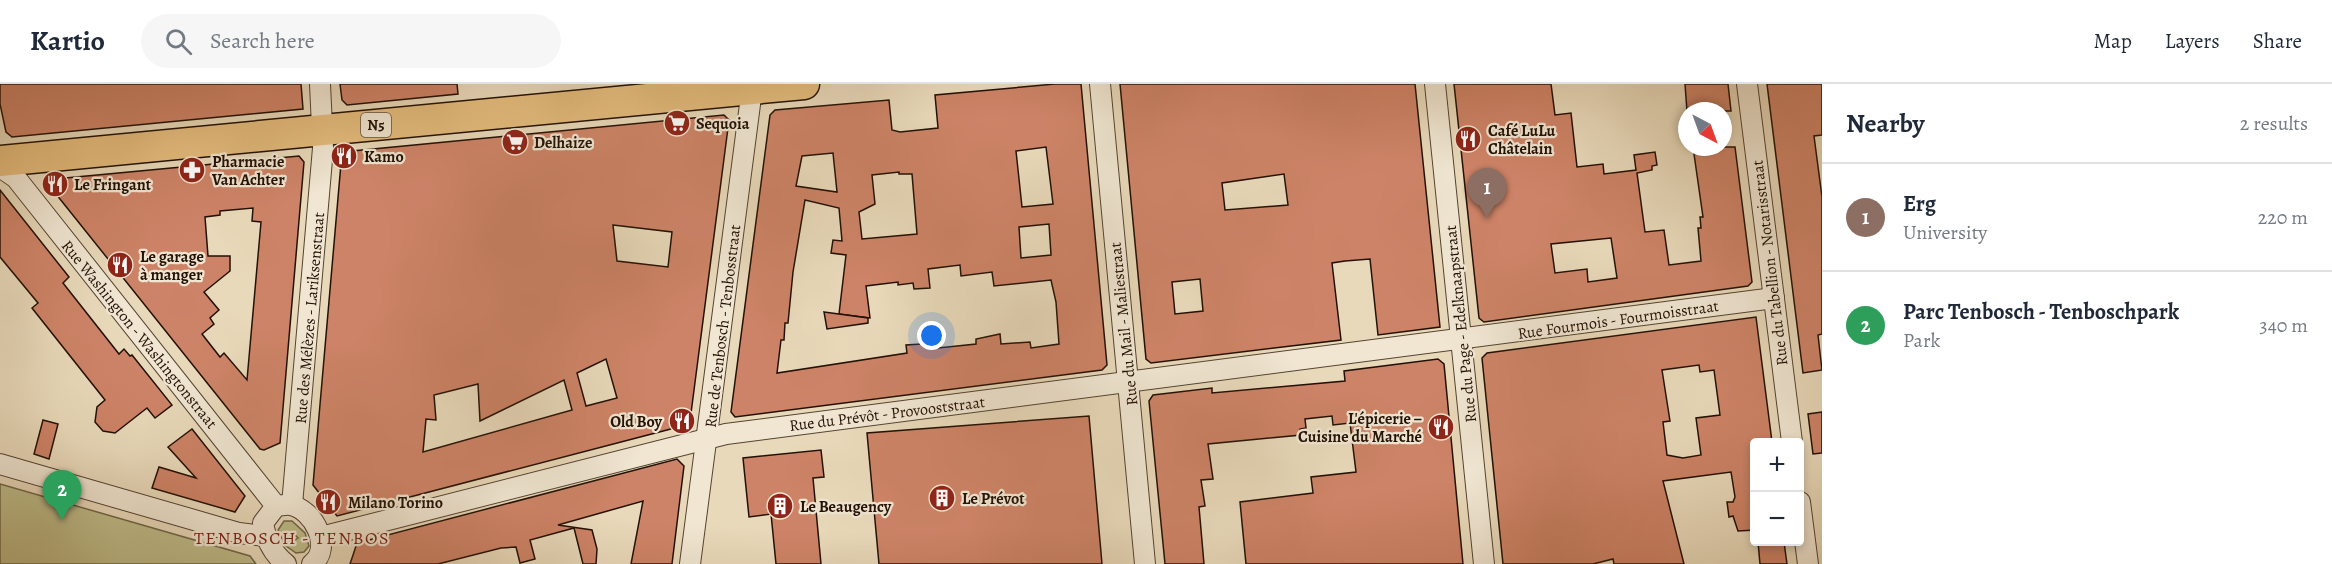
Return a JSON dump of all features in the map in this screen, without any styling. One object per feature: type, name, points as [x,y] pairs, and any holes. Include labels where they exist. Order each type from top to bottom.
[{"type":"main road","name":"N5","points":[[0,161],[323,130],[588,94],[804,84]]},
{"type":"street","name":"Rue des Mélèzes - Lariksenstraat","points":[[265,536],[263,523],[284,505],[323,130],[320,84]]},
{"type":"street","name":"Rue du Mail - Maliestraat","points":[[1100,84],[1145,564]]},
{"type":"street","name":"Rue du Page - Edelknaapstraat","points":[[1435,84],[1484,564]]},
{"type":"street","name":"Rue du Tabellion - Notarisstraat","points":[[1748,84],[1792,438]]},
{"type":"street","name":"Rue de Tenbosch - Tenbosstraat","points":[[690,564],[753,86]]},
{"type":"street","name":"Rue Washington - Washingtonstraat","points":[[0,167],[16,178],[284,505],[304,513],[321,537]]},
{"type":"street","name":"Rue Fourmois - Fourmoisstraat","points":[[1461,340],[1774,298]]},
{"type":"street","name":"Rue du Prévôt - Provooststraat","points":[[321,537],[708,438],[1461,340]]},
{"type":"street","points":[[0,464],[238,533],[265,536],[272,550],[286,564]]},
{"type":"street","points":[[1804,533],[1808,564]]},
{"type":"street","points":[[319,562],[323,548],[321,537]]},
{"type":"shaded area","points":[[0,484],[250,556],[256,564],[0,564]]},
{"type":"shaded area","points":[[284,521],[292,521],[305,533],[309,546],[304,552],[296,553],[286,546],[298,538],[293,533],[284,543],[278,530]]},
{"type":"building","points":[[0,84],[301,84],[303,109],[12,137],[6,132],[0,104]]},
{"type":"building","points":[[340,84],[457,84],[458,94],[347,105],[342,100]]},
{"type":"building","points":[[1055,84],[1081,84],[1107,365],[1102,370],[735,417],[731,412],[770,115],[775,110],[889,100],[892,130],[900,132],[938,128],[935,95]],"holes":[[[1046,147],[1053,204],[1022,207],[1016,151]],[[833,153],[837,192],[796,186],[802,156]],[[899,172],[899,174],[912,174],[917,234],[862,239],[859,212],[875,204],[872,175]],[[805,200],[839,208],[842,241],[833,240],[831,253],[846,255],[839,314],[870,318],[866,286],[898,282],[898,285],[913,283],[914,289],[930,288],[928,269],[960,265],[961,276],[992,272],[994,286],[1051,280],[1056,302],[1059,344],[1031,348],[1030,342],[1001,344],[1000,334],[976,339],[976,344],[938,348],[937,343],[906,345],[907,353],[777,373],[781,340],[784,340],[785,323],[788,323],[793,272]],[[1049,224],[1051,255],[1021,258],[1019,227]]]},
{"type":"building","points":[[1120,84],[1415,84],[1440,327],[1378,335],[1370,259],[1345,261],[1332,263],[1341,340],[1151,363],[1146,359]],"holes":[[[1284,174],[1288,205],[1225,210],[1222,183]],[[1200,279],[1203,311],[1175,314],[1172,282]]]},
{"type":"building","points":[[1454,84],[1551,84],[1555,115],[1571,113],[1577,167],[1603,164],[1604,174],[1636,170],[1634,155],[1655,152],[1657,165],[1652,166],[1652,170],[1637,173],[1645,232],[1664,230],[1669,265],[1701,261],[1698,228],[1701,228],[1700,217],[1703,217],[1694,156],[1732,156],[1732,147],[1735,147],[1752,282],[1748,286],[1484,322],[1479,318]],"holes":[[[1611,238],[1617,278],[1588,282],[1587,269],[1555,273],[1551,244]]]},
{"type":"building","points":[[1685,84],[1728,84],[1730,102],[1686,102]]},
{"type":"building","points":[[1767,84],[1822,84],[1822,135],[1814,136],[1822,197],[1822,334],[1818,335],[1822,370],[1803,373]]},
{"type":"building","points":[[724,115],[729,120],[690,421],[686,425],[337,516],[313,485],[342,152]],"holes":[[[613,225],[672,232],[668,267],[617,261]],[[606,359],[617,398],[586,406],[577,373]],[[564,380],[572,410],[423,452],[426,419],[436,420],[434,395],[478,384],[480,421]]]},
{"type":"building","points":[[299,156],[304,162],[280,443],[264,450],[260,449],[52,189],[55,179]],"holes":[[[253,208],[252,221],[261,222],[247,380],[224,353],[220,357],[202,334],[214,324],[210,318],[219,310],[204,292],[230,271],[230,256],[208,256],[205,217],[220,215],[220,211]]]},
{"type":"building","points":[[0,190],[69,277],[63,283],[119,354],[124,349],[130,356],[132,355],[172,405],[155,418],[147,408],[115,433],[103,431],[95,422],[97,407],[105,400],[32,308],[38,303],[0,257]]},
{"type":"building","points":[[824,312],[868,318],[868,323],[827,329]]},
{"type":"building","points":[[1756,317],[1771,438],[1750,438],[1750,530],[1738,531],[1733,516],[1729,517],[1727,502],[1733,502],[1735,497],[1731,472],[1663,481],[1684,564],[1614,564],[1613,559],[1593,564],[1503,564],[1482,358],[1487,353]],"holes":[[[1699,365],[1700,372],[1714,370],[1720,415],[1696,418],[1701,455],[1683,458],[1667,455],[1663,422],[1670,421],[1662,370]]]},
{"type":"building","points":[[1438,359],[1444,364],[1463,564],[1246,564],[1240,502],[1313,493],[1311,477],[1356,472],[1350,423],[1333,425],[1332,416],[1305,419],[1306,428],[1300,429],[1301,435],[1208,444],[1213,479],[1201,480],[1205,506],[1199,507],[1204,564],[1165,564],[1149,401],[1153,395],[1212,388],[1212,393],[1345,381],[1344,371]]},
{"type":"building","points":[[1822,412],[1822,453],[1813,454],[1808,414]]},
{"type":"building","name":"Le Prévot","points":[[1089,416],[1102,564],[879,564],[867,433]]},
{"type":"building","points":[[43,420],[58,424],[49,459],[34,454]]},
{"type":"building","points":[[192,429],[245,496],[235,512],[152,488],[159,467],[196,478],[168,447]]},
{"type":"building","name":"Le Beaugency","points":[[821,450],[824,477],[813,478],[821,564],[776,564],[771,514],[749,517],[743,458]]},
{"type":"building","points":[[677,459],[684,466],[672,564],[631,564],[643,501],[558,525],[592,530],[597,549],[596,564],[583,564],[574,528],[530,540],[535,559],[520,563],[516,547],[501,548],[438,564],[350,564],[357,543]]},
{"type":"building","points":[[1758,546],[1785,546],[1787,564],[1760,564]]},
{"type":"place","name":"Sequoia","points":[[677,123]]},
{"type":"place","name":"Café LuLu Châtelain","points":[[1468,139]]},
{"type":"place","name":"Delhaize","points":[[515,142]]},
{"type":"place","name":"Kamo","points":[[344,156]]},
{"type":"place","name":"Pharmacie Van Achter","points":[[192,170]]},
{"type":"place","name":"Le Fringant","points":[[55,184]]},
{"type":"place","name":"Erg","points":[[1487,218]]},
{"type":"place","name":"Le garage à manger","points":[[120,265]]},
{"type":"place","name":"Old Boy","points":[[682,421]]},
{"type":"place","name":"L'épicerie – Cuisine du Marché","points":[[1441,427]]},
{"type":"place","name":"Le Prévot","points":[[942,498]]},
{"type":"place","name":"Milano Torino","points":[[328,502]]},
{"type":"place","name":"Le Beaugency","points":[[780,506]]},
{"type":"place","name":"Parc Tenbosch - Tenboschpark","points":[[62,520]]},
{"type":"district","name":"TENBOSCH - TENBOS","points":[[292,538]]}]
